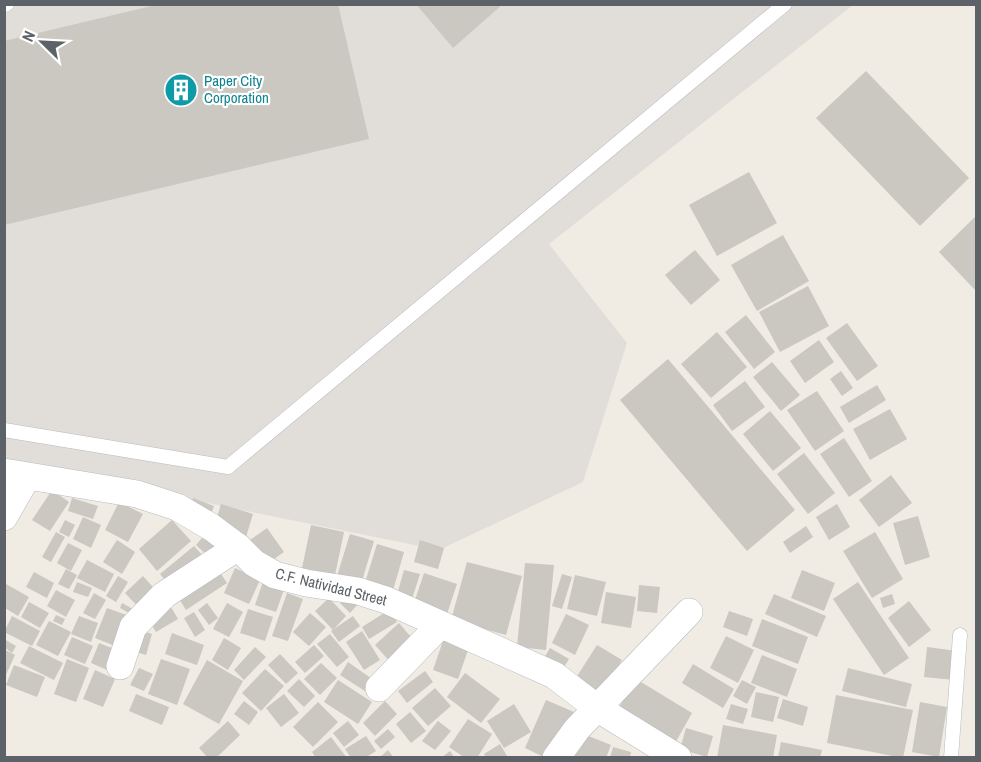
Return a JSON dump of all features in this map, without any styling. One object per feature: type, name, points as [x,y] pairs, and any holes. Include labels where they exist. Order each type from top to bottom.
[{"type":"street","points":[[4,518],[16,475]]},
{"type":"street","name":"C.F. Natividad Street","points":[[16,475],[137,494],[177,507],[211,527],[238,547],[254,563],[274,575],[306,583],[358,591],[386,600],[554,675],[597,708],[678,758]]},
{"type":"street","points":[[120,666],[133,627],[164,595],[238,547]]},
{"type":"street","points":[[556,758],[577,729],[688,612]]},
{"type":"street","points":[[379,688],[440,625]]},
{"type":"lane","points":[[4,430],[228,467],[785,4]]},
{"type":"lane","points":[[951,758],[960,635]]},
{"type":"shaded area","points":[[4,5],[853,5],[549,244],[627,343],[583,482],[439,550],[5,462]]},
{"type":"building","name":"Paper City Corporation","points":[[160,4],[338,4],[369,139],[4,225],[4,41]]},
{"type":"building","points":[[416,4],[503,4],[453,48]]},
{"type":"building","points":[[866,71],[969,178],[920,226],[816,118]]},
{"type":"building","points":[[749,172],[777,223],[717,256],[689,205]]},
{"type":"building","points":[[976,216],[976,291],[939,252]]},
{"type":"building","points":[[783,235],[809,281],[757,311],[731,265]]},
{"type":"building","points":[[695,250],[720,280],[691,305],[665,275]]},
{"type":"building","points":[[808,286],[829,326],[780,352],[759,312]]},
{"type":"building","points":[[746,315],[775,352],[754,369],[725,332]]},
{"type":"building","points":[[847,323],[878,366],[857,381],[826,338]]},
{"type":"building","points":[[717,332],[747,367],[711,398],[681,364]]},
{"type":"building","points":[[819,340],[834,362],[805,383],[790,361]]},
{"type":"building","points":[[668,359],[795,510],[747,551],[620,400]]},
{"type":"building","points":[[772,362],[800,395],[781,411],[753,377]]},
{"type":"building","points":[[841,371],[853,388],[842,396],[830,379]]},
{"type":"building","points":[[745,381],[765,407],[732,431],[713,405]]},
{"type":"building","points":[[877,385],[886,400],[849,423],[840,407]]},
{"type":"building","points":[[817,391],[844,431],[815,451],[787,410]]},
{"type":"building","points":[[890,409],[907,439],[870,460],[853,429]]},
{"type":"building","points":[[770,411],[801,448],[773,471],[743,434]]},
{"type":"building","points":[[844,438],[872,481],[849,497],[820,454]]},
{"type":"building","points":[[804,453],[835,493],[808,514],[777,474]]},
{"type":"building","points":[[891,475],[912,503],[879,527],[859,500]]},
{"type":"building","points":[[52,490],[69,502],[50,531],[32,520]]},
{"type":"building","points":[[72,498],[98,506],[93,519],[68,511]]},
{"type":"building","points":[[193,498],[214,506],[210,517],[189,509]]},
{"type":"building","points":[[119,502],[143,514],[128,542],[105,530]]},
{"type":"building","points":[[221,504],[253,514],[246,537],[214,527]]},
{"type":"building","points":[[837,504],[850,527],[829,540],[816,517]]},
{"type":"building","points":[[918,516],[930,557],[905,565],[893,523]]},
{"type":"building","points":[[83,517],[101,525],[91,548],[73,539]]},
{"type":"building","points":[[65,520],[75,525],[69,537],[59,532]]},
{"type":"building","points":[[172,520],[191,541],[157,571],[139,549]]},
{"type":"building","points":[[311,525],[344,532],[335,575],[302,568]]},
{"type":"building","points":[[806,526],[813,537],[790,553],[783,542]]},
{"type":"building","points":[[267,528],[284,552],[267,564],[250,540]]},
{"type":"building","points":[[56,532],[65,537],[51,562],[42,557]]},
{"type":"building","points":[[207,532],[225,547],[213,561],[196,545]]},
{"type":"building","points":[[875,532],[903,579],[872,598],[843,551]]},
{"type":"building","points":[[350,534],[374,541],[361,584],[337,576]]},
{"type":"building","points":[[117,540],[135,552],[122,574],[103,562]]},
{"type":"building","points":[[420,540],[444,548],[438,569],[414,562]]},
{"type":"building","points":[[68,543],[82,550],[71,571],[57,563]]},
{"type":"building","points":[[377,544],[404,552],[392,594],[364,586]]},
{"type":"building","points":[[194,546],[204,557],[170,586],[160,574]]},
{"type":"building","points":[[87,560],[114,574],[105,592],[77,578]]},
{"type":"building","points":[[467,562],[522,576],[506,635],[451,620]]},
{"type":"building","points":[[525,563],[554,565],[546,650],[517,647]]},
{"type":"building","points":[[215,565],[227,583],[186,610],[175,592]]},
{"type":"building","points":[[235,568],[260,580],[249,604],[224,593]]},
{"type":"building","points":[[66,569],[77,575],[69,589],[58,584]]},
{"type":"building","points":[[404,570],[420,574],[411,602],[396,598]]},
{"type":"building","points":[[802,570],[835,583],[824,611],[791,598]]},
{"type":"building","points":[[34,572],[54,583],[47,598],[26,587]]},
{"type":"building","points":[[424,573],[457,584],[445,620],[412,609]]},
{"type":"building","points":[[562,574],[572,577],[562,609],[552,606]]},
{"type":"building","points":[[575,575],[606,582],[597,616],[567,609]]},
{"type":"building","points":[[118,576],[128,582],[116,602],[106,596]]},
{"type":"building","points":[[143,576],[161,596],[143,612],[125,593]]},
{"type":"building","points":[[265,576],[286,584],[276,612],[255,605]]},
{"type":"building","points":[[77,582],[92,588],[88,597],[73,592]]},
{"type":"building","points":[[858,582],[909,658],[884,675],[833,599]]},
{"type":"building","points":[[6,584],[29,597],[18,616],[5,608]]},
{"type":"building","points":[[639,585],[660,587],[657,613],[637,611]]},
{"type":"building","points":[[56,590],[75,600],[66,617],[47,606]]},
{"type":"building","points":[[606,592],[636,597],[631,628],[601,623]]},
{"type":"building","points":[[94,593],[106,600],[95,619],[83,613]]},
{"type":"building","points":[[287,593],[303,599],[288,641],[272,636]]},
{"type":"building","points":[[774,594],[826,616],[817,637],[765,614]]},
{"type":"building","points":[[892,594],[895,604],[883,608],[880,598]]},
{"type":"building","points":[[348,595],[358,604],[350,613],[340,603]]},
{"type":"building","points":[[329,598],[346,616],[333,630],[315,611]]},
{"type":"building","points":[[909,601],[931,630],[909,647],[888,618]]},
{"type":"building","points":[[29,602],[49,613],[40,628],[21,617]]},
{"type":"building","points":[[168,602],[178,619],[156,632],[146,616]]},
{"type":"building","points":[[122,603],[140,613],[138,618],[120,608]]},
{"type":"building","points":[[207,603],[218,618],[209,625],[198,610]]},
{"type":"building","points":[[227,603],[243,612],[229,637],[213,629]]},
{"type":"building","points":[[107,608],[132,617],[120,648],[95,638]]},
{"type":"building","points":[[248,609],[273,617],[265,641],[240,633]]},
{"type":"building","points":[[389,610],[397,622],[369,639],[362,627]]},
{"type":"building","points":[[729,611],[753,619],[747,636],[723,627]]},
{"type":"building","points":[[194,612],[205,630],[195,637],[184,618]]},
{"type":"building","points":[[310,613],[326,627],[309,646],[293,632]]},
{"type":"building","points":[[566,614],[589,625],[575,655],[552,643]]},
{"type":"building","points":[[56,615],[65,619],[62,625],[53,621]]},
{"type":"building","points":[[12,616],[40,631],[32,646],[4,632]]},
{"type":"building","points":[[79,616],[98,623],[91,642],[71,634]]},
{"type":"building","points":[[353,616],[360,626],[339,642],[331,631]]},
{"type":"building","points":[[762,619],[808,637],[798,664],[752,646]]},
{"type":"building","points":[[49,621],[71,632],[58,656],[36,645]]},
{"type":"building","points":[[399,623],[417,644],[393,665],[375,645]]},
{"type":"building","points":[[134,628],[152,634],[146,655],[127,649]]},
{"type":"building","points":[[362,631],[380,660],[364,670],[346,642]]},
{"type":"building","points":[[172,633],[204,645],[197,665],[165,654]]},
{"type":"building","points":[[330,634],[349,657],[337,667],[317,644]]},
{"type":"building","points":[[726,636],[754,650],[738,683],[710,668]]},
{"type":"building","points":[[72,637],[93,646],[85,664],[64,655]]},
{"type":"building","points":[[224,638],[241,648],[228,670],[212,660]]},
{"type":"building","points":[[444,638],[469,647],[458,679],[433,670]]},
{"type":"building","points":[[4,639],[16,646],[12,653],[4,647]]},
{"type":"building","points":[[99,643],[122,652],[114,673],[91,663]]},
{"type":"building","points":[[314,645],[324,656],[305,673],[295,662]]},
{"type":"building","points":[[597,645],[622,660],[598,697],[574,681]]},
{"type":"building","points":[[29,646],[63,663],[54,680],[20,663]]},
{"type":"building","points":[[255,647],[266,657],[244,680],[234,670]]},
{"type":"building","points":[[927,647],[957,651],[954,680],[924,677]]},
{"type":"building","points":[[550,648],[569,659],[560,674],[541,663]]},
{"type":"building","points":[[5,650],[15,655],[5,677]]},
{"type":"building","points":[[280,654],[298,673],[286,684],[268,665]]},
{"type":"building","points":[[762,655],[797,669],[787,697],[751,683]]},
{"type":"building","points":[[67,659],[89,668],[76,702],[54,694]]},
{"type":"building","points":[[161,659],[190,669],[177,705],[148,694]]},
{"type":"building","points":[[207,660],[243,681],[219,724],[183,704]]},
{"type":"building","points":[[348,662],[375,681],[368,693],[340,675]]},
{"type":"building","points":[[321,663],[337,678],[320,695],[304,679]]},
{"type":"building","points":[[693,664],[734,689],[723,708],[682,683]]},
{"type":"building","points":[[14,665],[45,677],[37,697],[6,685]]},
{"type":"building","points":[[139,668],[153,674],[144,691],[130,685]]},
{"type":"building","points":[[848,668],[912,684],[906,707],[842,691]]},
{"type":"building","points":[[265,669],[284,686],[261,711],[242,693]]},
{"type":"building","points":[[95,670],[115,679],[103,707],[83,699]]},
{"type":"building","points":[[425,671],[433,682],[407,703],[398,691]]},
{"type":"building","points":[[465,673],[500,699],[481,723],[447,697]]},
{"type":"building","points":[[299,679],[315,696],[304,707],[287,691]]},
{"type":"building","points":[[636,679],[692,713],[674,745],[617,711]]},
{"type":"building","points":[[338,680],[372,702],[358,724],[324,702]]},
{"type":"building","points":[[742,680],[756,687],[747,704],[733,696]]},
{"type":"building","points":[[435,688],[451,706],[428,726],[412,708]]},
{"type":"building","points":[[756,692],[779,697],[773,722],[751,717]]},
{"type":"building","points":[[136,694],[169,707],[162,725],[129,711]]},
{"type":"building","points":[[284,694],[299,713],[281,727],[266,708]]},
{"type":"building","points":[[836,695],[913,710],[903,758],[827,743]]},
{"type":"building","points":[[783,699],[808,707],[803,726],[777,718]]},
{"type":"building","points":[[546,700],[574,712],[554,758],[546,758],[525,748]]},
{"type":"building","points":[[244,701],[258,712],[249,725],[234,714]]},
{"type":"building","points":[[385,701],[397,714],[375,736],[363,723]]},
{"type":"building","points":[[318,702],[338,722],[313,747],[293,727]]},
{"type":"building","points":[[920,702],[947,707],[939,757],[912,752]]},
{"type":"building","points":[[514,704],[531,732],[504,748],[487,721]]},
{"type":"building","points":[[731,704],[748,709],[743,724],[726,719]]},
{"type":"building","points":[[410,712],[426,731],[411,743],[396,724]]},
{"type":"building","points":[[468,719],[492,734],[477,758],[465,758],[449,747]]},
{"type":"building","points":[[228,721],[240,735],[216,758],[208,758],[199,748]]},
{"type":"building","points":[[348,721],[359,735],[344,747],[333,733]]},
{"type":"building","points":[[438,721],[451,731],[435,750],[422,741]]},
{"type":"building","points":[[723,725],[777,735],[773,758],[717,758]]},
{"type":"building","points":[[686,728],[713,736],[707,757],[680,749]]},
{"type":"building","points":[[388,729],[395,737],[381,749],[374,741]]},
{"type":"building","points":[[581,733],[611,745],[606,758],[576,758],[571,755]]},
{"type":"building","points":[[366,736],[376,751],[365,758],[351,758],[345,749]]},
{"type":"building","points":[[331,737],[347,758],[316,758],[312,752]]},
{"type":"building","points":[[781,742],[822,750],[820,758],[778,758]]},
{"type":"building","points":[[500,744],[507,756],[486,758],[484,754]]},
{"type":"building","points":[[613,747],[631,752],[630,758],[610,758]]},
{"type":"building","points":[[388,750],[394,758],[379,758]]},
{"type":"building","points":[[450,751],[455,758],[441,758]]},
{"type":"place","name":"Paper City Corporation","points":[[181,90]]}]
